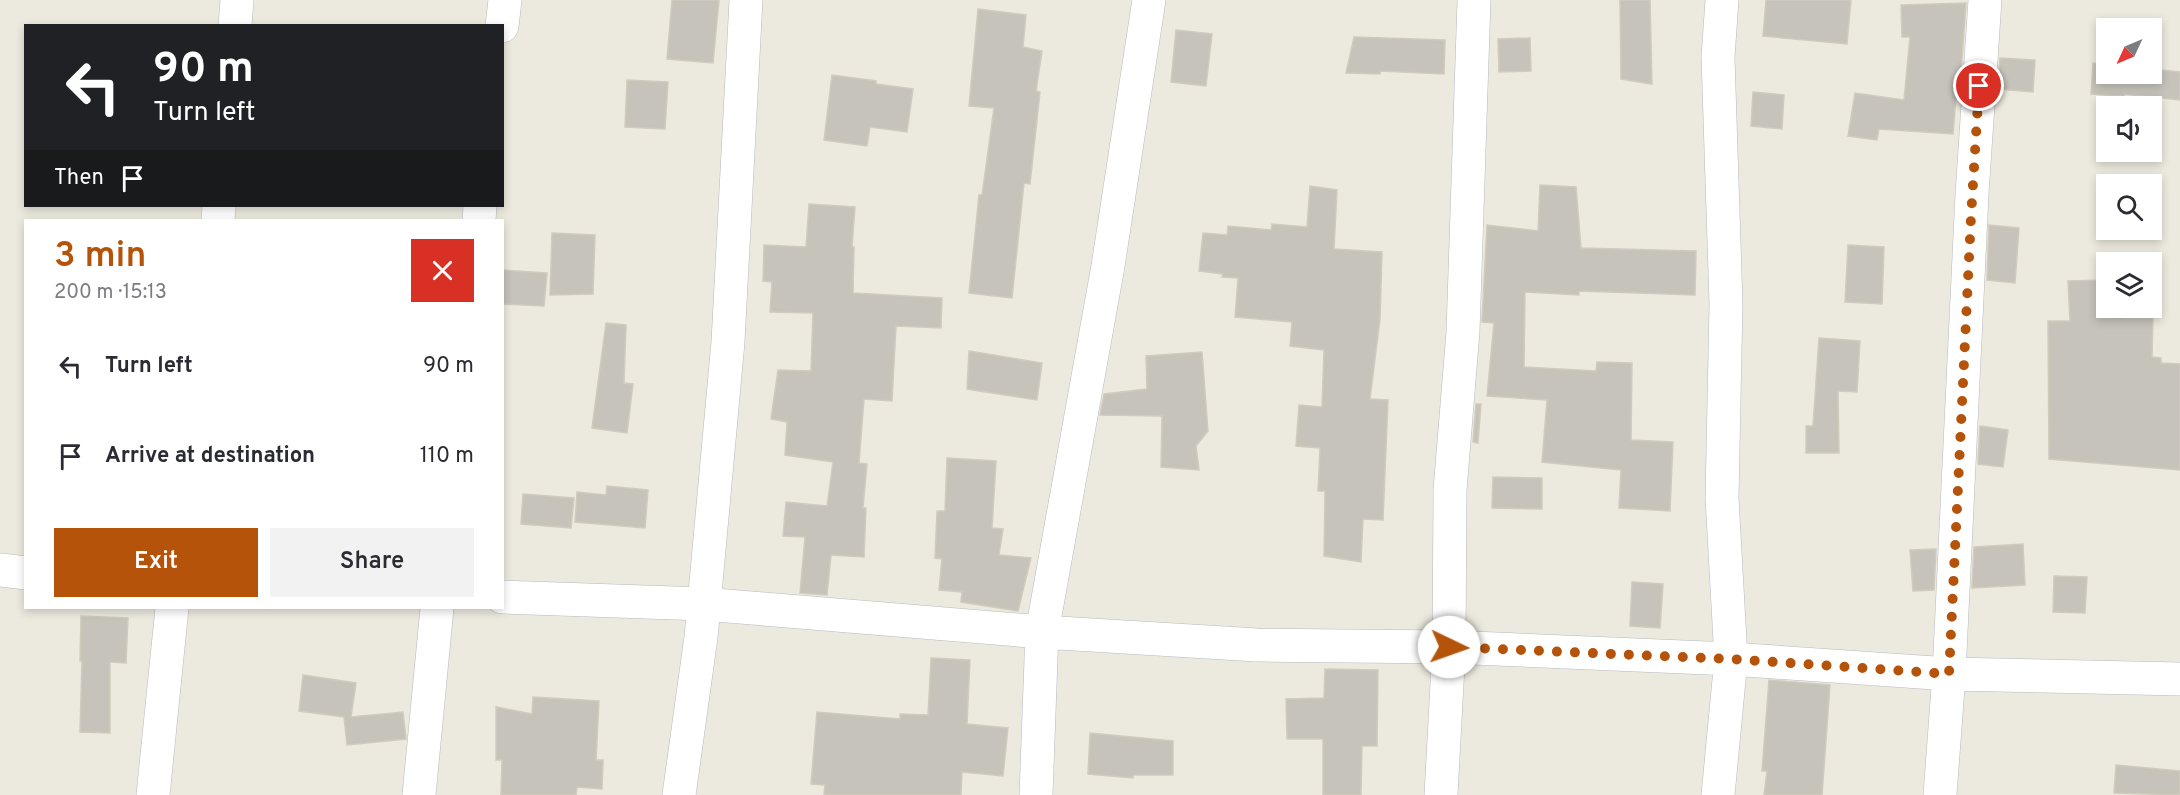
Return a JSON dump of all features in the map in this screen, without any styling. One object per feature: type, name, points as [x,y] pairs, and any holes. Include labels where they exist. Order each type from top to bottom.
[{"type":"street","points":[[235,24],[237,0]]},
{"type":"street","points":[[502,24],[505,0]]},
{"type":"street","points":[[679,795],[701,637],[729,342],[746,0]]},
{"type":"street","points":[[1036,795],[1042,632],[1108,266],[1149,0]]},
{"type":"street","points":[[1441,795],[1449,647],[1450,490],[1463,332],[1474,0]]},
{"type":"street","points":[[1718,795],[1731,659],[1722,498],[1726,304],[1718,57],[1722,0]]},
{"type":"street","points":[[1940,795],[1949,674],[1972,194],[1985,0]]},
{"type":"street","points":[[0,570],[24,573]]},
{"type":"street","points":[[504,597],[703,604],[1042,632],[1257,645],[1449,647],[1731,659],[1949,674],[2180,678]]},
{"type":"street","points":[[153,795],[172,609]]},
{"type":"street","points":[[419,795],[437,609]]},
{"type":"building","points":[[672,0],[719,0],[713,63],[667,59]]},
{"type":"building","points":[[1620,0],[1650,0],[1652,84],[1621,79]]},
{"type":"building","points":[[1766,0],[1851,0],[1847,44],[1763,36]]},
{"type":"building","points":[[1966,3],[1960,86],[1957,86],[1953,134],[1879,129],[1877,140],[1848,136],[1855,93],[1904,100],[1910,37],[1902,37],[1901,5]]},
{"type":"building","points":[[978,9],[1026,15],[1023,47],[1042,51],[1036,91],[1040,92],[1030,184],[1024,183],[1012,298],[969,293],[979,195],[982,195],[994,108],[969,106]]},
{"type":"building","points":[[1176,30],[1212,34],[1206,86],[1171,82]]},
{"type":"building","points":[[1354,37],[1445,40],[1444,74],[1380,71],[1380,74],[1346,73]]},
{"type":"building","points":[[1530,38],[1531,71],[1499,72],[1498,39]]},
{"type":"building","points":[[2000,58],[2035,60],[2033,92],[1998,89]]},
{"type":"building","points":[[2093,63],[2096,63],[2096,84],[2162,84],[2162,70],[2180,72],[2180,100],[2162,98],[2162,96],[2091,94]]},
{"type":"building","points":[[832,75],[913,89],[907,132],[870,127],[867,146],[824,140]]},
{"type":"building","points":[[627,80],[668,82],[665,129],[625,127]]},
{"type":"building","points":[[1753,92],[1784,95],[1782,129],[1751,126]]},
{"type":"building","points":[[1540,185],[1576,187],[1581,248],[1696,251],[1695,295],[1579,291],[1579,295],[1525,292],[1524,367],[1596,371],[1597,362],[1632,363],[1631,440],[1673,442],[1670,511],[1619,508],[1621,470],[1542,462],[1547,400],[1487,396],[1494,323],[1482,322],[1487,225],[1538,231]]},
{"type":"building","points":[[1310,186],[1337,190],[1334,249],[1382,252],[1380,319],[1370,399],[1388,400],[1383,520],[1363,519],[1361,562],[1324,556],[1325,491],[1318,491],[1320,448],[1296,446],[1299,405],[1322,407],[1324,350],[1290,346],[1292,322],[1235,317],[1238,278],[1222,277],[1223,274],[1199,271],[1203,233],[1227,235],[1228,226],[1271,230],[1272,224],[1307,227]]},
{"type":"building","points":[[809,204],[855,207],[852,247],[854,247],[853,293],[942,298],[941,328],[896,326],[892,401],[864,399],[859,463],[867,464],[863,508],[866,508],[864,557],[831,555],[827,595],[800,593],[805,537],[783,536],[786,502],[827,506],[833,462],[785,455],[787,422],[771,419],[778,370],[811,371],[813,313],[770,312],[772,282],[763,281],[764,245],[806,247]]},
{"type":"building","points":[[1989,225],[2019,228],[2015,283],[1987,280]]},
{"type":"building","points":[[552,233],[595,235],[593,294],[550,295]]},
{"type":"building","points":[[1848,245],[1884,247],[1882,304],[1845,302]]},
{"type":"building","points":[[504,270],[547,273],[544,306],[504,304]]},
{"type":"building","points":[[2096,280],[2096,318],[2153,318],[2152,357],[2161,358],[2161,363],[2180,364],[2180,470],[2049,459],[2048,321],[2070,321],[2068,281]]},
{"type":"building","points":[[606,323],[626,325],[624,383],[633,384],[627,433],[592,428]]},
{"type":"building","points":[[1819,338],[1860,341],[1857,392],[1838,391],[1839,453],[1806,453],[1806,426],[1813,426]]},
{"type":"building","points":[[969,351],[1042,363],[1037,400],[967,389]]},
{"type":"building","points":[[1202,352],[1208,431],[1196,446],[1199,470],[1161,467],[1162,416],[1100,415],[1104,394],[1147,389],[1146,356]]},
{"type":"building","points":[[1476,404],[1481,404],[1478,443],[1473,442]]},
{"type":"building","points":[[1980,426],[2008,430],[2003,467],[1978,464]]},
{"type":"building","points":[[947,458],[996,461],[992,528],[1003,529],[999,555],[1031,558],[1018,611],[961,602],[962,592],[939,590],[942,559],[935,558],[937,511],[945,511]]},
{"type":"building","points":[[1493,477],[1542,478],[1542,509],[1492,508]]},
{"type":"building","points":[[607,486],[648,490],[645,528],[575,522],[577,492],[606,495]]},
{"type":"building","points":[[523,494],[574,498],[571,528],[521,524]]},
{"type":"building","points":[[2023,544],[2025,585],[1972,588],[1974,547]]},
{"type":"building","points":[[1936,549],[1934,590],[1913,591],[1910,550]]},
{"type":"building","points":[[2054,576],[2087,577],[2085,613],[2053,612]]},
{"type":"building","points":[[1632,582],[1663,584],[1660,628],[1630,626]]},
{"type":"building","points":[[81,616],[128,618],[126,663],[110,662],[110,733],[80,732]]},
{"type":"building","points":[[931,658],[970,660],[967,724],[1008,728],[1003,776],[962,772],[961,795],[824,795],[825,785],[811,784],[817,712],[900,719],[900,714],[928,715]]},
{"type":"building","points":[[1325,669],[1378,670],[1377,746],[1362,746],[1361,795],[1323,795],[1323,739],[1287,739],[1286,699],[1324,698]]},
{"type":"building","points":[[303,675],[356,683],[351,717],[403,712],[406,739],[347,745],[344,717],[299,711]]},
{"type":"building","points":[[1769,680],[1830,685],[1822,795],[1764,795],[1767,771],[1762,771]]},
{"type":"building","points":[[533,697],[599,701],[596,760],[603,760],[602,789],[577,787],[576,795],[501,795],[502,760],[496,760],[496,707],[532,714]]},
{"type":"building","points":[[1090,733],[1173,741],[1173,775],[1133,775],[1133,778],[1088,774]]},
{"type":"building","points":[[2116,765],[2180,771],[2180,795],[2114,793]]},
{"type":"route","points":[[1449,647],[1731,659],[1949,674],[1979,86]]}]
